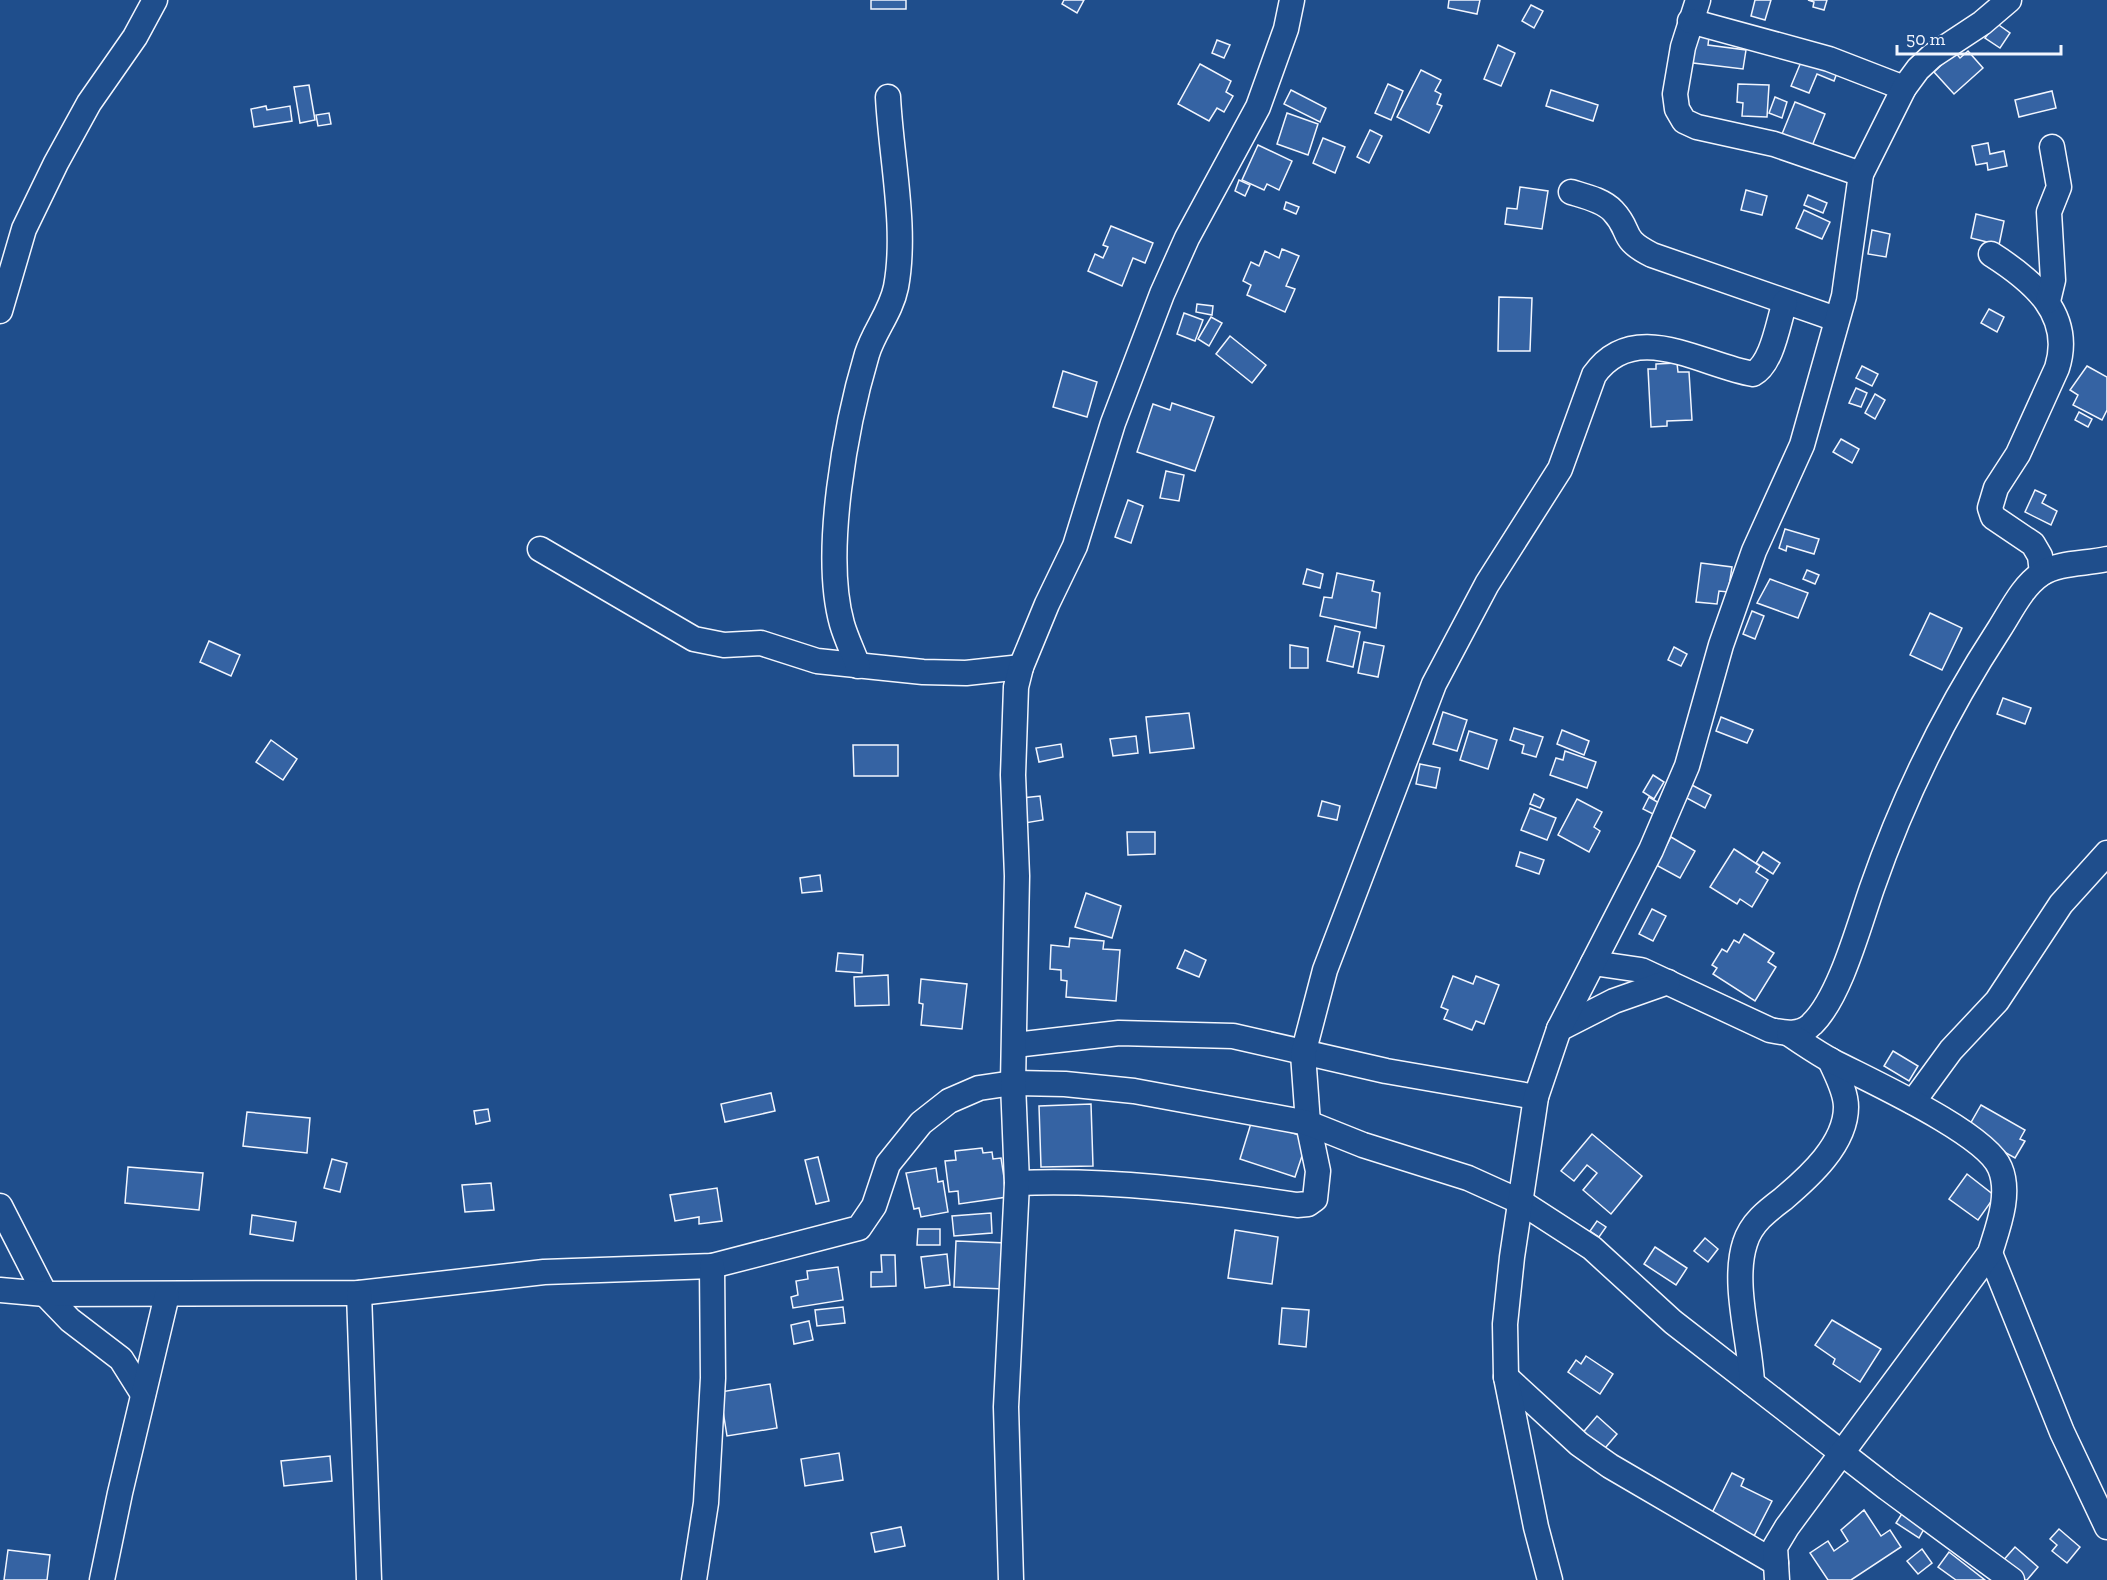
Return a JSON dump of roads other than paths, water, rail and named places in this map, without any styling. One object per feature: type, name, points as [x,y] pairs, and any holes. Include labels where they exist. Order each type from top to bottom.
[{"type":"street","points":[[0,311],[24,229],[56,163],[88,104],[135,37],[155,0]]},
{"type":"street","points":[[1011,1580],[1006,1407],[1017,1183],[1013,1083],[1017,876],[1014,724],[1016,687],[1021,667],[1074,546],[1113,423],[1162,294],[1187,238],[1258,108],[1270,80],[1292,0]]},
{"type":"street","points":[[1550,1580],[1526,1480],[1506,1377],[1505,1324],[1512,1257],[1536,1097],[1559,1029],[1651,850],[1687,766],[1721,645],[1754,551],[1802,445],[1849,268],[1862,174],[1904,88],[1932,56],[1960,40],[2009,0]]},
{"type":"street","points":[[1862,174],[1774,144],[1696,126],[1684,121],[1677,110],[1675,94],[1694,10],[1904,88]]},
{"type":"street","points":[[858,666],[842,624],[837,593],[836,548],[839,501],[858,388],[868,351],[887,315],[896,289],[899,241],[888,97]]},
{"type":"street","points":[[2048,301],[2053,280],[2049,212],[2059,187],[2052,147]]},
{"type":"street","points":[[1570,192],[1594,200],[1614,211],[1633,246],[1681,266],[1836,319]]},
{"type":"street","points":[[1991,254],[2025,278],[2048,301],[2058,328],[2062,353],[2018,454],[1996,488],[1990,507],[1993,517],[2033,544],[2040,556],[2042,573]]},
{"type":"street","points":[[1017,1183],[1085,1182],[1184,1190],[1297,1205],[1308,1204],[1315,1199],[1318,1171],[1308,1123],[1303,1054],[1325,970],[1434,684],[1487,584],[1560,469],[1578,426],[1594,375],[1603,362],[1620,351],[1642,347],[1675,351],[1753,374],[1760,370],[1767,358],[1785,302]]},
{"type":"street","points":[[540,549],[694,639],[724,645],[761,643],[817,661],[858,666],[966,673],[1021,667]]},
{"type":"street","points":[[1789,1034],[1810,1027],[1827,1003],[1848,957],[1873,884],[1901,815],[1947,715],[2020,596],[2042,573],[2107,559]]},
{"type":"street","points":[[1913,1102],[1951,1050],[1997,1001],[2061,904],[2107,853]]},
{"type":"street","points":[[1593,963],[1641,970],[1718,1008],[1770,1030],[1789,1034],[1830,1060],[1913,1102],[1994,1155],[2001,1169],[2004,1187],[2001,1217],[1990,1253],[1787,1527],[1775,1547],[1776,1572]]},
{"type":"street","points":[[1559,1029],[1614,1001],[1668,982]]},
{"type":"street","points":[[1015,1044],[1119,1033],[1233,1036],[1303,1054],[1386,1071],[1536,1097]]},
{"type":"street","points":[[1752,1383],[1740,1283],[1743,1251],[1755,1224],[1816,1167],[1844,1123],[1846,1106],[1830,1060]]},
{"type":"street","points":[[0,1290],[45,1294],[359,1293],[544,1272],[712,1266],[859,1228],[874,1206],[888,1164],[921,1123],[949,1101],[979,1088],[1013,1083],[1065,1084],[1134,1092],[1308,1123],[1364,1145],[1468,1178],[1521,1202],[1592,1248],[1673,1322],[1887,1488],[2012,1580]]},
{"type":"street","points":[[0,1206],[45,1294],[70,1320],[121,1359],[143,1394]]},
{"type":"street","points":[[1990,1253],[2062,1432],[2107,1527]]},
{"type":"street","points":[[694,1580],[706,1503],[713,1378],[712,1266]]},
{"type":"street","points":[[359,1293],[369,1580]]},
{"type":"street","points":[[102,1580],[167,1295]]},
{"type":"street","points":[[1506,1377],[1580,1444],[1610,1466],[1776,1572]]}]
